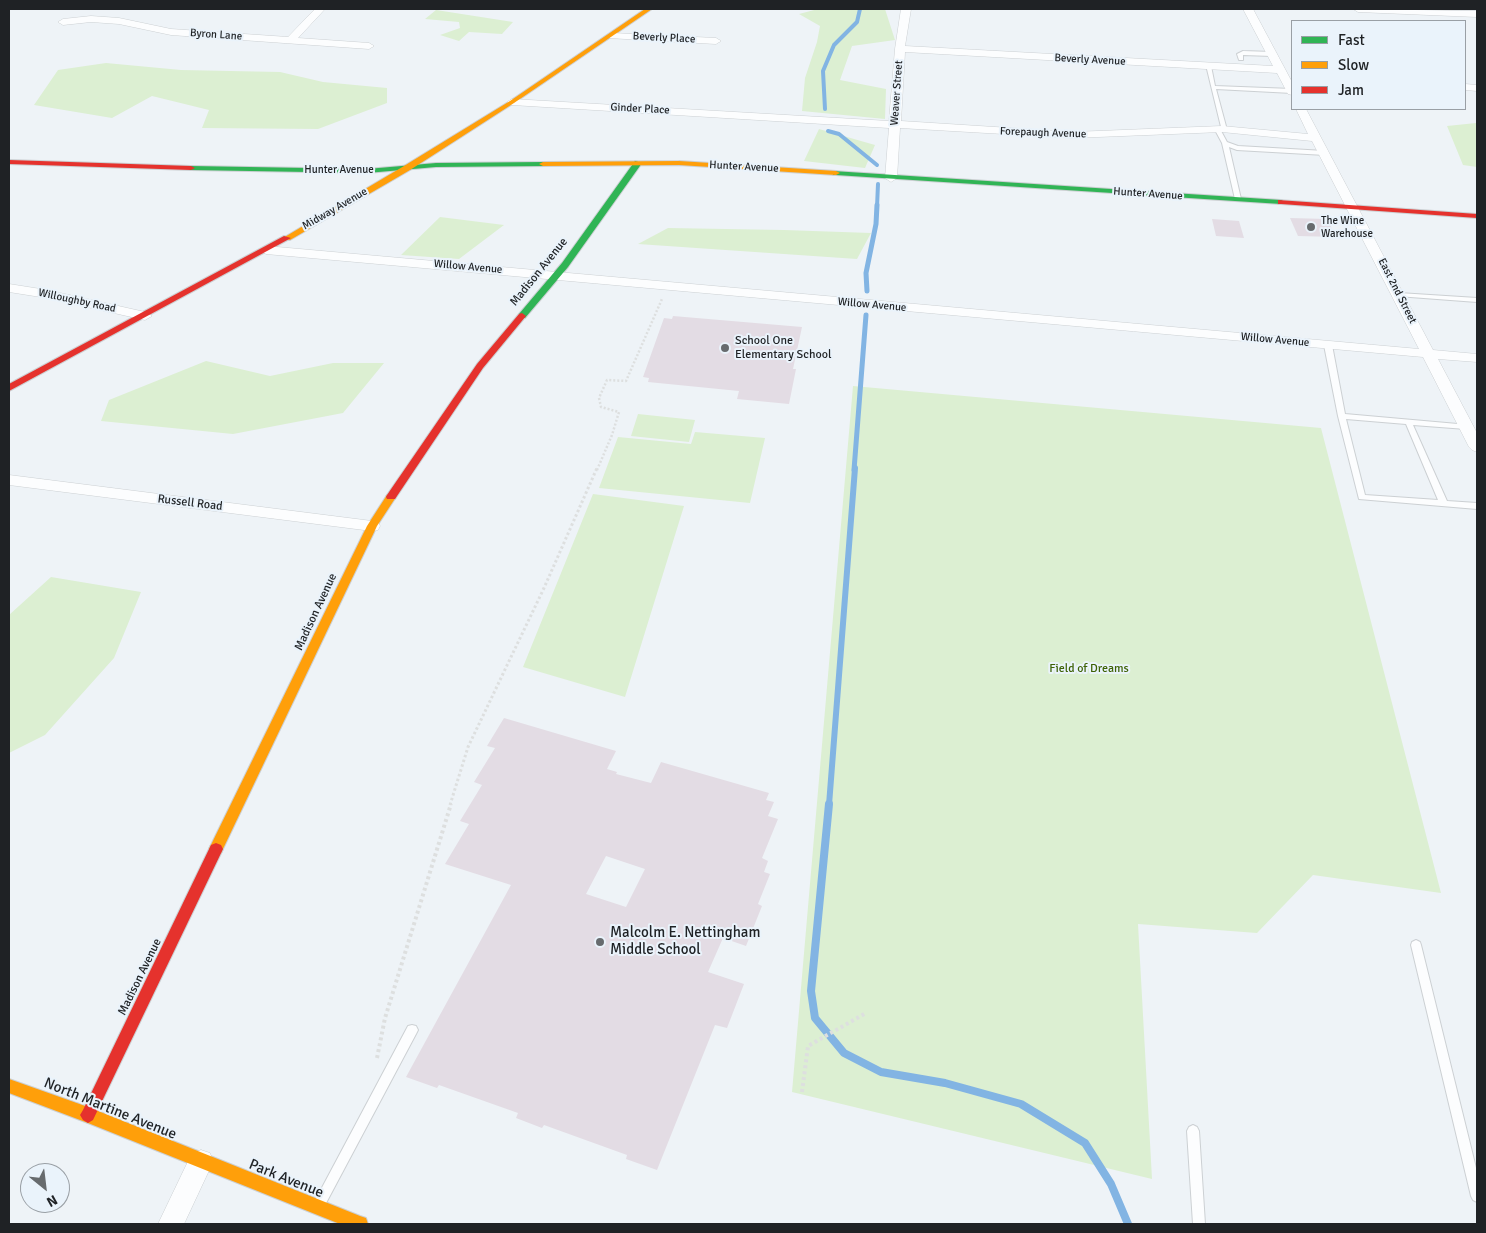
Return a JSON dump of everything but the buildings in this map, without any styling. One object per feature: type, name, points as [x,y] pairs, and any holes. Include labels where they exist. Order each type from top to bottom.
[{"type":"street","points":[[291,40],[320,9]]},
{"type":"street","name":"Midway Avenue","points":[[9,388],[266,250],[407,168],[512,102],[612,36],[649,9]]},
{"type":"street","name":"Weaver Street","points":[[891,178],[900,49],[906,9]]},
{"type":"street","points":[[1248,9],[1286,76],[1291,88]]},
{"type":"street","points":[[1358,9],[1477,14]]},
{"type":"street","name":"Byron Lane","points":[[63,22],[91,19],[119,21],[171,32],[369,46]]},
{"type":"street","name":"Beverly Place","points":[[612,36],[716,41]]},
{"type":"street","name":"Beverly Avenue","points":[[900,49],[1208,66],[1286,76]]},
{"type":"street","name":"Ginder Place","points":[[512,102],[769,117]]},
{"type":"street","name":"East 2nd Street","points":[[1302,110],[1354,206],[1477,447]]},
{"type":"street","name":"Forepaugh Avenue","points":[[769,117],[1073,135],[1221,130],[1317,138]]},
{"type":"street","name":"Hunter Avenue","points":[[9,162],[324,171],[367,171],[516,163],[638,163],[747,166],[891,178],[1354,206],[1477,216]]},
{"type":"street","name":"Madison Avenue","points":[[88,1115],[372,526],[480,366],[556,275],[638,163]]},
{"type":"street","name":"Willow Avenue","points":[[266,250],[1477,358]]},
{"type":"street","name":"Willoughby Road","points":[[9,288],[47,294],[145,316]]},
{"type":"street","name":"Russell Road","points":[[9,480],[372,526]]},
{"type":"street","name":"North Martine Avenue","points":[[9,1086],[88,1115],[201,1162]]},
{"type":"street","points":[[171,1224],[201,1162]]},
{"type":"street","name":"Park Avenue","points":[[201,1162],[360,1224]]},
{"type":"lane","points":[[1241,58],[1240,54],[1243,53],[1272,54]]},
{"type":"lane","points":[[1208,66],[1221,138],[1225,143],[1238,199]]},
{"type":"lane","points":[[1213,88],[1291,91]]},
{"type":"lane","points":[[1225,143],[1237,148],[1325,153]]},
{"type":"lane","points":[[1399,295],[1477,300]]},
{"type":"lane","points":[[1328,345],[1342,416],[1362,497],[1477,506]]},
{"type":"lane","points":[[1342,416],[1466,427]]},
{"type":"lane","points":[[1408,421],[1444,504]]},
{"type":"lane","points":[[1416,945],[1477,1196]]},
{"type":"lane","points":[[317,1208],[412,1030]]},
{"type":"lane","points":[[1193,1131],[1199,1224]]},
{"type":"path","points":[[376,1067],[385,1018],[468,747],[544,588],[612,435],[619,412],[600,407],[600,398],[607,380],[626,381],[663,294]]},
{"type":"path","points":[[802,1092],[808,1046],[866,1013]]},
{"type":"green space","points":[[818,9],[885,9],[895,40],[852,46],[840,80],[886,89],[885,119],[802,111],[805,78],[817,42],[820,26],[799,14]]},
{"type":"green space","points":[[436,10],[513,22],[502,34],[469,32],[459,41],[440,35],[460,28],[459,22],[425,19]]},
{"type":"green space","points":[[106,63],[181,70],[280,72],[323,82],[387,88],[387,103],[318,129],[202,128],[209,110],[152,96],[112,118],[34,105],[58,70]]},
{"type":"green space","points":[[1477,121],[1477,167],[1463,165],[1447,126],[1476,123]]},
{"type":"green space","points":[[819,129],[875,145],[865,168],[804,161]]},
{"type":"green space","points":[[440,217],[504,225],[459,259],[401,255]]},
{"type":"green space","points":[[668,228],[871,233],[857,259],[638,244]]},
{"type":"green space","points":[[206,361],[270,376],[333,363],[384,363],[343,413],[233,434],[101,421],[109,400]]},
{"type":"green space","name":"Field of Dreams","points":[[853,386],[1321,428],[1441,893],[1313,875],[1257,933],[1138,924],[1152,1179],[792,1092]]},
{"type":"green space","points":[[638,414],[695,420],[689,442],[631,436]]},
{"type":"green space","points":[[695,432],[765,438],[750,503],[599,488],[618,437],[691,444]]},
{"type":"green space","points":[[593,494],[684,506],[625,697],[523,667]]},
{"type":"green space","points":[[51,577],[141,592],[114,658],[45,735],[9,753],[9,615]]},
{"type":"waterway","points":[[825,109],[823,71],[834,45],[857,22],[860,9]]},
{"type":"waterway","points":[[828,131],[839,134],[877,165]]},
{"type":"waterway","points":[[877,207],[878,184]]},
{"type":"waterway","points":[[867,291],[866,273],[876,224],[877,205]]},
{"type":"waterway","points":[[854,470],[866,315]]},
{"type":"waterway","points":[[829,805],[855,468]]},
{"type":"waterway","points":[[829,804],[811,991],[815,1018],[844,1053],[881,1072],[945,1083],[1021,1104],[1085,1143],[1111,1184],[1128,1224]]},
{"type":"traffic: fast","points":[[522,316],[565,265],[638,163]]},
{"type":"traffic: fast","points":[[191,168],[367,171],[436,165],[543,164]]},
{"type":"traffic: fast","points":[[836,173],[1281,202]]},
{"type":"traffic: slow","points":[[287,238],[407,168],[512,102],[649,9]]},
{"type":"traffic: slow","points":[[543,164],[679,163],[836,173]]},
{"type":"traffic: slow","points":[[216,849],[372,526],[391,497]]},
{"type":"traffic: slow","points":[[9,1086],[88,1115],[360,1224]]},
{"type":"traffic: jam","points":[[9,162],[191,168]]},
{"type":"traffic: jam","points":[[1281,202],[1477,216]]},
{"type":"traffic: jam","points":[[9,388],[287,238]]},
{"type":"traffic: jam","points":[[391,497],[480,366],[522,316]]},
{"type":"traffic: jam","points":[[88,1115],[216,849]]},
{"type":"place","name":"The Wine Warehouse","points":[[1311,227]]},
{"type":"place","name":"School One Elementary School","points":[[725,348]]},
{"type":"place","name":"Malcolm E. Nettingham Middle School","points":[[600,942]]}]
